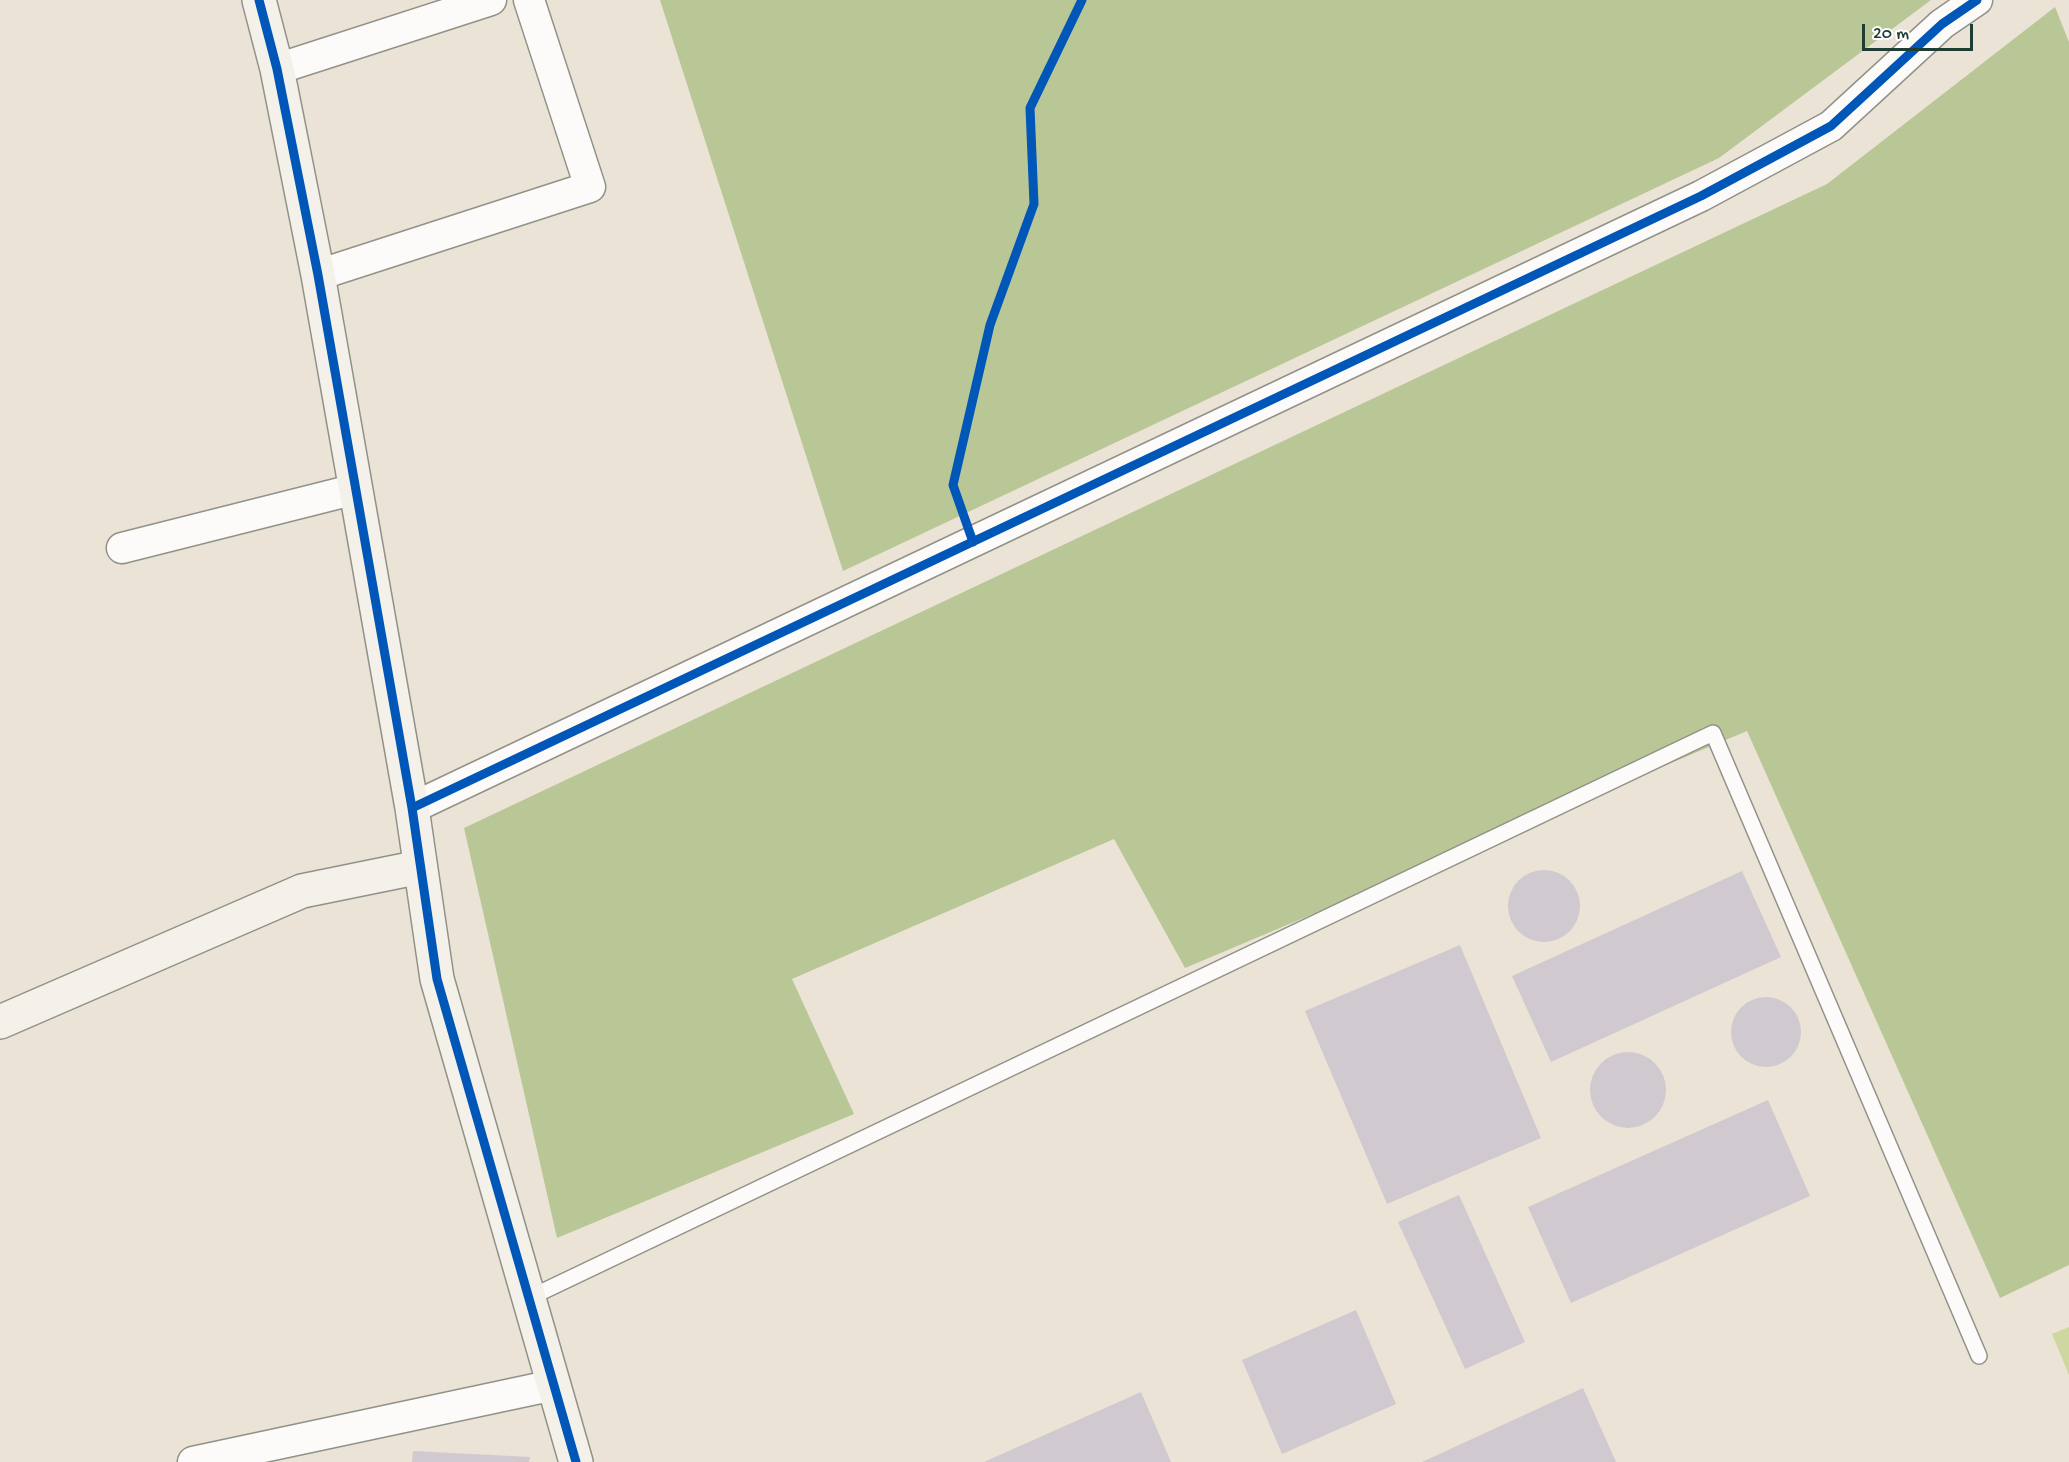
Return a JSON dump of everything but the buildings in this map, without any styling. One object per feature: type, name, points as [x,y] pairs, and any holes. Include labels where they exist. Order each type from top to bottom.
[{"type":"street","points":[[259,0],[277,69],[318,275],[412,808],[437,979],[576,1462]]},
{"type":"street","points":[[277,69],[491,0]]},
{"type":"street","points":[[318,275],[590,187],[529,0]]},
{"type":"street","points":[[412,808],[1701,196],[1831,126],[1942,24],[1977,0]]},
{"type":"street","points":[[122,548],[356,489]]},
{"type":"street","points":[[0,1022],[302,891],[420,867]]},
{"type":"street","points":[[193,1462],[554,1385]]},
{"type":"lane","points":[[529,1298],[1713,733],[1979,1356]]},
{"type":"green space","points":[[660,0],[1931,0],[1719,158],[843,571]]},
{"type":"green space","points":[[2055,7],[2069,42],[2069,1265],[2000,1298],[1747,731],[1185,968],[1114,839],[792,979],[854,1114],[557,1238],[464,828],[1827,184]]},
{"type":"green space","points":[[2069,1327],[2069,1375],[2052,1334]]},
{"type":"cycle path","points":[[259,0],[277,69],[318,275],[412,808],[437,979],[576,1462]]},
{"type":"cycle path","points":[[973,542],[953,485],[990,325],[1034,204],[1030,108],[1082,0]]},
{"type":"cycle path","points":[[412,808],[1701,196],[1831,126],[1942,24],[1977,0]]}]
